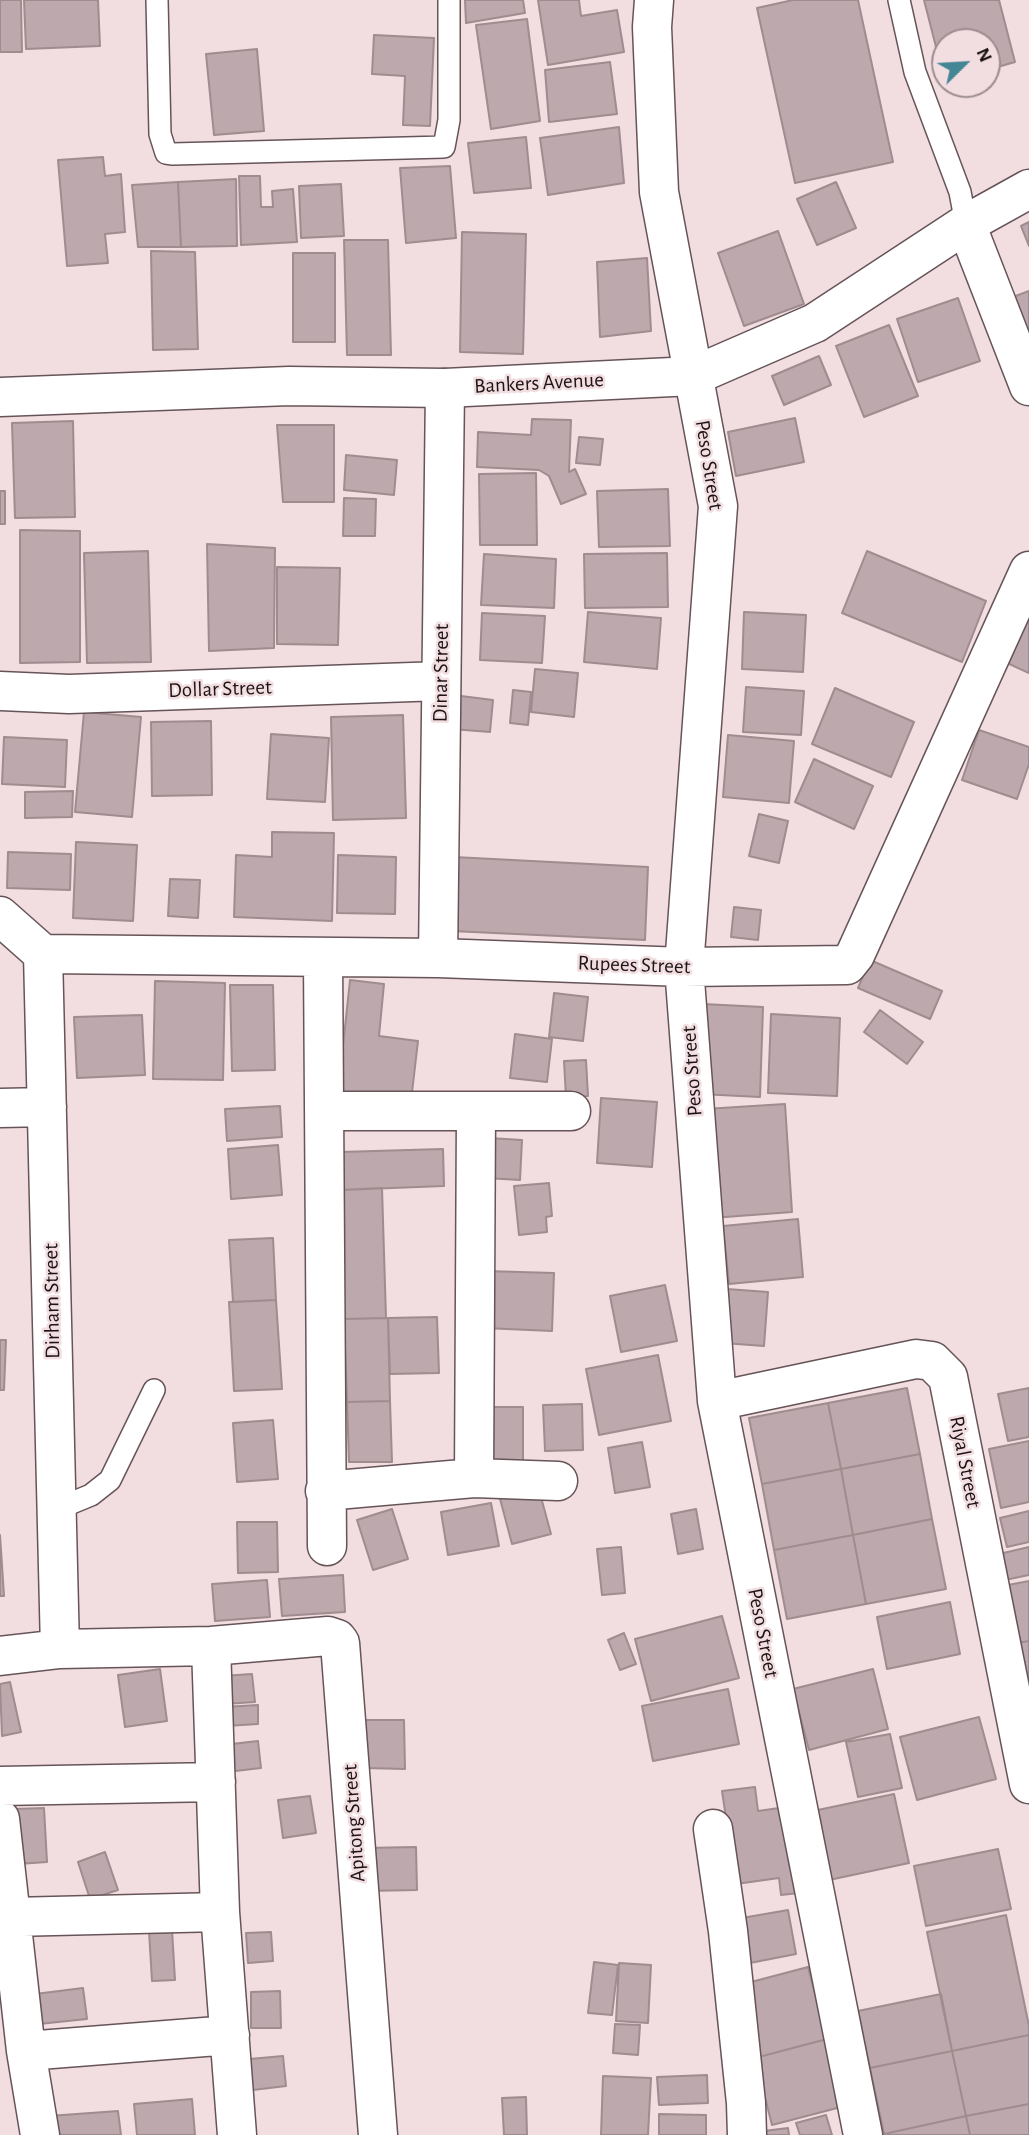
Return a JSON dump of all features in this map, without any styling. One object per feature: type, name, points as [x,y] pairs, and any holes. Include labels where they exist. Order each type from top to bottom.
[{"type":"street","name":"Peso Street","points":[[654,0],[652,27],[659,192],[718,506],[684,967],[717,1401],[863,2135]]},
{"type":"street","name":"Bankers Avenue","points":[[0,397],[289,386],[445,388],[693,376],[815,323],[966,224],[1029,189]]},
{"type":"street","points":[[966,224],[1029,386]]},
{"type":"street","name":"Dinar Street","points":[[438,958],[445,388]]},
{"type":"street","name":"Rupees Street","points":[[43,954],[438,958],[684,967],[842,966],[852,961],[1029,571]]},
{"type":"street","name":"Dollar Street","points":[[0,691],[69,694],[440,681]]},
{"type":"street","points":[[0,916],[43,954]]},
{"type":"street","name":"Dirham Street","points":[[43,954],[60,1649]]},
{"type":"street","points":[[323,957],[327,1546]]},
{"type":"street","points":[[0,1108],[47,1107]]},
{"type":"street","points":[[324,1111],[571,1111]]},
{"type":"street","points":[[474,1478],[476,1111]]},
{"type":"street","name":"Riyal Street","points":[[717,1401],[916,1359],[932,1361],[948,1377],[1029,1784]]},
{"type":"street","points":[[325,1492],[474,1478],[558,1481]]},
{"type":"street","name":"Apitong Street","points":[[211,1646],[328,1636],[340,1643],[378,2135]]},
{"type":"street","points":[[0,1656],[60,1649],[211,1646],[220,1912],[237,2135]]},
{"type":"street","points":[[0,1786],[216,1782]]},
{"type":"street","points":[[0,1819],[26,2051],[40,2135]]},
{"type":"street","points":[[713,1829],[728,1931],[747,2135]]},
{"type":"street","points":[[12,1917],[220,1912]]},
{"type":"street","points":[[26,2051],[230,2035]]},
{"type":"lane","points":[[157,0],[159,134],[166,153],[173,154],[444,147],[449,120],[449,0]]},
{"type":"lane","points":[[899,0],[915,72],[960,192],[966,224]]},
{"type":"lane","points":[[57,1509],[91,1495],[110,1480],[154,1390]]},
{"type":"building","points":[[0,0],[21,0],[22,52],[0,52]]},
{"type":"building","points":[[24,0],[98,0],[100,46],[26,49]]},
{"type":"building","points":[[465,0],[523,0],[525,13],[466,23]]},
{"type":"building","points":[[538,0],[579,0],[581,16],[617,10],[624,52],[548,65]]},
{"type":"building","points":[[793,0],[858,0],[893,162],[795,183],[757,8]]},
{"type":"building","points":[[924,0],[999,0],[1015,62],[1001,66],[1001,28],[931,28]]},
{"type":"building","points":[[527,19],[540,121],[491,129],[476,25]]},
{"type":"building","points":[[374,35],[434,38],[430,126],[403,125],[405,76],[372,74]]},
{"type":"building","points":[[257,49],[264,131],[214,135],[206,54]]},
{"type":"building","points":[[610,62],[617,114],[549,122],[545,70]]},
{"type":"building","points":[[619,127],[624,183],[548,195],[540,138]]},
{"type":"building","points":[[526,137],[531,188],[474,193],[468,143]]},
{"type":"building","points":[[103,157],[105,176],[121,174],[125,232],[105,234],[108,263],[67,266],[58,160]]},
{"type":"building","points":[[450,166],[456,238],[406,243],[400,168]]},
{"type":"building","points":[[239,176],[260,176],[261,207],[273,207],[272,191],[293,189],[297,242],[241,245]]},
{"type":"building","points":[[236,179],[237,246],[181,247],[178,182]]},
{"type":"building","points":[[178,182],[181,247],[138,247],[132,185]]},
{"type":"building","points":[[836,182],[856,228],[817,245],[797,199]]},
{"type":"building","points":[[341,184],[344,236],[301,238],[299,186]]},
{"type":"building","points":[[1029,222],[1029,246],[1021,226]]},
{"type":"building","points":[[778,231],[804,304],[744,326],[718,253]]},
{"type":"building","points":[[462,232],[526,234],[523,354],[460,352]]},
{"type":"building","points":[[344,240],[388,240],[391,355],[347,355]]},
{"type":"building","points":[[151,251],[195,252],[198,349],[153,350]]},
{"type":"building","points":[[293,253],[335,253],[335,342],[293,342]]},
{"type":"building","points":[[647,258],[651,331],[600,337],[597,262]]},
{"type":"building","points":[[1029,291],[1029,354],[1005,300]]},
{"type":"building","points":[[958,298],[980,361],[918,382],[897,319]]},
{"type":"building","points":[[889,325],[918,396],[864,417],[836,346]]},
{"type":"building","points":[[819,356],[831,385],[784,405],[772,376]]},
{"type":"building","points":[[795,418],[804,462],[736,476],[728,432]]},
{"type":"building","points":[[532,419],[571,420],[569,472],[575,469],[586,494],[561,504],[549,476],[539,470],[477,467],[478,432],[531,435]]},
{"type":"building","points":[[73,421],[75,517],[15,518],[12,423]]},
{"type":"building","points":[[277,425],[334,425],[334,502],[283,502]]},
{"type":"building","points":[[579,437],[603,439],[600,465],[576,463]]},
{"type":"building","points":[[346,455],[397,460],[394,495],[344,490]]},
{"type":"building","points":[[536,473],[537,545],[480,545],[479,474]]},
{"type":"building","points":[[668,489],[670,546],[599,547],[597,491]]},
{"type":"building","points":[[0,491],[5,491],[5,524],[0,524]]},
{"type":"building","points":[[344,498],[376,499],[375,536],[343,536]]},
{"type":"building","points":[[20,530],[80,531],[80,662],[20,663]]},
{"type":"building","points":[[207,544],[275,548],[274,648],[209,651]]},
{"type":"building","points":[[148,551],[151,662],[87,663],[84,553]]},
{"type":"building","points":[[867,551],[986,601],[962,662],[842,613]]},
{"type":"building","points":[[667,553],[668,607],[585,608],[584,554]]},
{"type":"building","points":[[484,554],[556,559],[554,608],[481,605]]},
{"type":"building","points":[[277,567],[340,568],[338,645],[277,644]]},
{"type":"building","points":[[1029,610],[1029,673],[1005,662]]},
{"type":"building","points":[[588,612],[661,618],[657,669],[584,662]]},
{"type":"building","points":[[744,612],[806,615],[803,672],[742,669]]},
{"type":"building","points":[[482,613],[545,616],[542,663],[480,660]]},
{"type":"building","points":[[535,669],[578,673],[574,717],[531,712]]},
{"type":"building","points":[[746,687],[804,691],[801,735],[743,732]]},
{"type":"building","points":[[835,688],[914,722],[891,777],[812,744]]},
{"type":"building","points":[[513,690],[531,692],[528,725],[510,723]]},
{"type":"building","points":[[453,695],[493,700],[490,732],[452,729]]},
{"type":"building","points":[[84,712],[141,717],[132,817],[75,812]]},
{"type":"building","points":[[403,715],[406,818],[333,820],[331,717]]},
{"type":"building","points":[[211,721],[212,795],[152,796],[151,722]]},
{"type":"building","points":[[979,730],[1029,747],[1029,764],[1017,799],[962,780]]},
{"type":"building","points":[[271,734],[329,738],[325,802],[267,799]]},
{"type":"building","points":[[728,735],[794,741],[789,803],[723,797]]},
{"type":"building","points":[[4,737],[67,740],[65,787],[2,784]]},
{"type":"building","points":[[814,759],[873,786],[854,829],[795,802]]},
{"type":"building","points":[[73,791],[72,817],[25,818],[25,792]]},
{"type":"building","points":[[759,814],[788,821],[779,863],[749,856]]},
{"type":"building","points":[[272,832],[334,833],[332,921],[234,917],[236,855],[272,857]]},
{"type":"building","points":[[76,842],[137,845],[133,921],[73,918]]},
{"type":"building","points":[[8,852],[71,854],[70,890],[7,888]]},
{"type":"building","points":[[338,855],[396,857],[395,914],[337,913]]},
{"type":"building","points":[[454,857],[648,867],[645,940],[451,931]]},
{"type":"building","points":[[170,879],[200,880],[198,918],[168,916]]},
{"type":"building","points":[[734,907],[761,910],[758,940],[731,937]]},
{"type":"building","points":[[870,960],[942,991],[930,1019],[858,988]]},
{"type":"building","points":[[350,980],[384,984],[379,1036],[418,1041],[411,1101],[338,1093]]},
{"type":"building","points":[[155,981],[225,983],[223,1080],[153,1079]]},
{"type":"building","points":[[230,985],[273,985],[275,1070],[232,1071]]},
{"type":"building","points":[[554,993],[588,997],[583,1041],[549,1037]]},
{"type":"building","points":[[703,1004],[763,1007],[760,1097],[700,1094]]},
{"type":"building","points":[[880,1010],[923,1042],[907,1064],[864,1032]]},
{"type":"building","points":[[771,1014],[840,1018],[837,1096],[768,1093]]},
{"type":"building","points":[[142,1015],[145,1075],[77,1078],[74,1017]]},
{"type":"building","points":[[515,1034],[552,1039],[547,1082],[510,1078]]},
{"type":"building","points":[[586,1060],[588,1096],[566,1097],[564,1061]]},
{"type":"building","points":[[601,1098],[657,1102],[652,1167],[597,1163]]},
{"type":"building","points":[[785,1104],[792,1212],[712,1218],[705,1109]]},
{"type":"building","points":[[280,1106],[282,1137],[227,1141],[225,1109]]},
{"type":"building","points":[[489,1138],[522,1140],[520,1180],[486,1178]]},
{"type":"building","points":[[278,1145],[282,1195],[231,1199],[228,1149]]},
{"type":"building","points":[[443,1149],[444,1186],[341,1190],[340,1152]]},
{"type":"building","points":[[549,1183],[552,1216],[546,1217],[547,1232],[519,1235],[514,1186]]},
{"type":"building","points":[[382,1188],[386,1318],[344,1319],[341,1190]]},
{"type":"building","points":[[798,1219],[803,1277],[729,1284],[723,1226]]},
{"type":"building","points":[[273,1238],[276,1300],[233,1302],[229,1240]]},
{"type":"building","points":[[486,1271],[554,1273],[552,1331],[484,1328]]},
{"type":"building","points":[[665,1285],[677,1341],[621,1352],[610,1296]]},
{"type":"building","points":[[727,1289],[768,1292],[764,1346],[723,1343]]},
{"type":"building","points":[[276,1300],[282,1389],[234,1391],[229,1302]]},
{"type":"building","points":[[437,1317],[439,1373],[390,1374],[388,1318]]},
{"type":"building","points":[[388,1318],[390,1401],[347,1402],[344,1319]]},
{"type":"building","points":[[0,1340],[6,1340],[4,1390],[0,1390]]},
{"type":"building","points":[[658,1355],[671,1421],[599,1435],[586,1369]]},
{"type":"building","points":[[907,1388],[920,1454],[841,1469],[828,1403]]},
{"type":"building","points":[[1029,1388],[1029,1437],[1008,1441],[998,1394]]},
{"type":"building","points":[[390,1401],[392,1462],[349,1462],[347,1402]]},
{"type":"building","points":[[828,1403],[841,1469],[762,1484],[749,1418]]},
{"type":"building","points":[[582,1404],[583,1450],[545,1451],[543,1405]]},
{"type":"building","points":[[484,1407],[523,1407],[523,1462],[483,1461]]},
{"type":"building","points":[[273,1420],[278,1479],[237,1482],[233,1423]]},
{"type":"building","points":[[1029,1441],[1029,1502],[1001,1508],[989,1449]]},
{"type":"building","points":[[642,1442],[650,1487],[615,1493],[608,1448]]},
{"type":"building","points":[[920,1454],[932,1519],[853,1535],[841,1469]]},
{"type":"building","points":[[841,1469],[853,1535],[774,1550],[762,1484]]},
{"type":"building","points":[[538,1486],[551,1534],[512,1544],[499,1495]]},
{"type":"building","points":[[491,1503],[499,1546],[448,1555],[441,1512]]},
{"type":"building","points":[[392,1509],[408,1559],[373,1570],[357,1520]]},
{"type":"building","points":[[696,1509],[703,1549],[678,1554],[671,1514]]},
{"type":"building","points":[[1029,1511],[1029,1542],[1007,1547],[1000,1518]]},
{"type":"building","points":[[932,1519],[946,1589],[866,1604],[853,1535]]},
{"type":"building","points":[[237,1522],[277,1522],[278,1572],[238,1573]]},
{"type":"building","points":[[0,1535],[4,1596],[0,1596]]},
{"type":"building","points":[[853,1535],[866,1604],[787,1619],[774,1550]]},
{"type":"building","points":[[621,1547],[625,1593],[602,1595],[597,1549]]},
{"type":"building","points":[[1029,1547],[1029,1575],[1005,1580],[999,1554]]},
{"type":"building","points":[[343,1575],[345,1612],[282,1616],[279,1579]]},
{"type":"building","points":[[267,1580],[270,1617],[215,1621],[212,1584]]},
{"type":"building","points":[[1029,1581],[1029,1641],[1018,1643],[1008,1585]]},
{"type":"building","points":[[950,1602],[960,1654],[887,1669],[877,1617]]},
{"type":"building","points":[[722,1616],[739,1678],[651,1701],[635,1639]]},
{"type":"building","points":[[624,1633],[636,1664],[620,1670],[608,1640]]},
{"type":"building","points":[[1029,1641],[1029,1707],[1018,1643]]},
{"type":"building","points":[[160,1669],[167,1721],[125,1727],[118,1675]]},
{"type":"building","points":[[873,1669],[888,1729],[809,1750],[793,1689]]},
{"type":"building","points":[[252,1674],[255,1702],[225,1704],[222,1676]]},
{"type":"building","points":[[10,1682],[21,1732],[2,1736],[0,1684]]},
{"type":"building","points":[[728,1689],[739,1744],[653,1761],[642,1706]]},
{"type":"building","points":[[258,1705],[258,1724],[226,1726],[224,1707]]},
{"type":"building","points":[[979,1717],[996,1779],[917,1800],[900,1737]]},
{"type":"building","points":[[364,1720],[404,1720],[405,1769],[364,1768]]},
{"type":"building","points":[[890,1734],[902,1788],[858,1797],[846,1742]]},
{"type":"building","points":[[258,1741],[261,1768],[227,1772],[223,1745]]},
{"type":"building","points":[[755,1787],[758,1811],[786,1807],[799,1893],[781,1895],[779,1878],[736,1884],[722,1791]]},
{"type":"building","points":[[894,1794],[909,1863],[829,1880],[813,1811]]},
{"type":"building","points":[[310,1796],[316,1833],[283,1838],[278,1800]]},
{"type":"building","points":[[44,1808],[47,1862],[18,1864],[14,1809]]},
{"type":"building","points":[[416,1847],[417,1890],[365,1891],[364,1848]]},
{"type":"building","points":[[998,1849],[1011,1909],[926,1926],[914,1866]]},
{"type":"building","points":[[105,1852],[118,1890],[90,1899],[78,1862]]},
{"type":"building","points":[[788,1910],[796,1954],[750,1963],[742,1918]]},
{"type":"building","points":[[1006,1915],[1029,2035],[952,2051],[927,1932]]},
{"type":"building","points":[[172,1930],[175,1980],[152,1981],[149,1931]]},
{"type":"building","points":[[271,1932],[273,1961],[248,1963],[246,1933]]},
{"type":"building","points":[[594,1962],[618,1965],[612,2015],[588,2013]]},
{"type":"building","points":[[619,1963],[651,1965],[648,2023],[616,2021]]},
{"type":"building","points":[[808,1967],[827,2039],[755,2058],[736,1986]]},
{"type":"building","points":[[83,1988],[87,2019],[39,2024],[35,1994]]},
{"type":"building","points":[[280,1991],[281,2028],[251,2028],[251,1992]]},
{"type":"building","points":[[941,1994],[952,2051],[870,2068],[858,2011]]},
{"type":"building","points":[[615,2024],[640,2025],[638,2055],[613,2053]]},
{"type":"building","points":[[1029,2035],[1029,2104],[966,2116],[952,2051]]},
{"type":"building","points":[[827,2039],[845,2106],[772,2125],[755,2058]]},
{"type":"building","points":[[952,2051],[966,2116],[884,2134],[870,2068]]},
{"type":"building","points":[[283,2056],[286,2086],[253,2090],[250,2059]]},
{"type":"building","points":[[707,2075],[708,2103],[659,2105],[657,2077]]},
{"type":"building","points":[[603,2076],[651,2078],[648,2135],[601,2135]]},
{"type":"building","points":[[526,2097],[527,2135],[504,2135],[502,2098]]},
{"type":"building","points":[[192,2099],[195,2135],[137,2135],[134,2104]]},
{"type":"building","points":[[1029,2104],[1029,2135],[970,2135],[966,2116]]},
{"type":"building","points":[[118,2111],[121,2135],[50,2135],[49,2116]]},
{"type":"building","points":[[659,2114],[706,2115],[706,2135],[659,2135]]},
{"type":"building","points":[[826,2115],[832,2135],[800,2135],[796,2123]]},
{"type":"building","points":[[966,2116],[970,2135],[884,2135],[884,2134]]},
{"type":"building","points":[[788,2128],[789,2135],[757,2135],[756,2132]]}]
